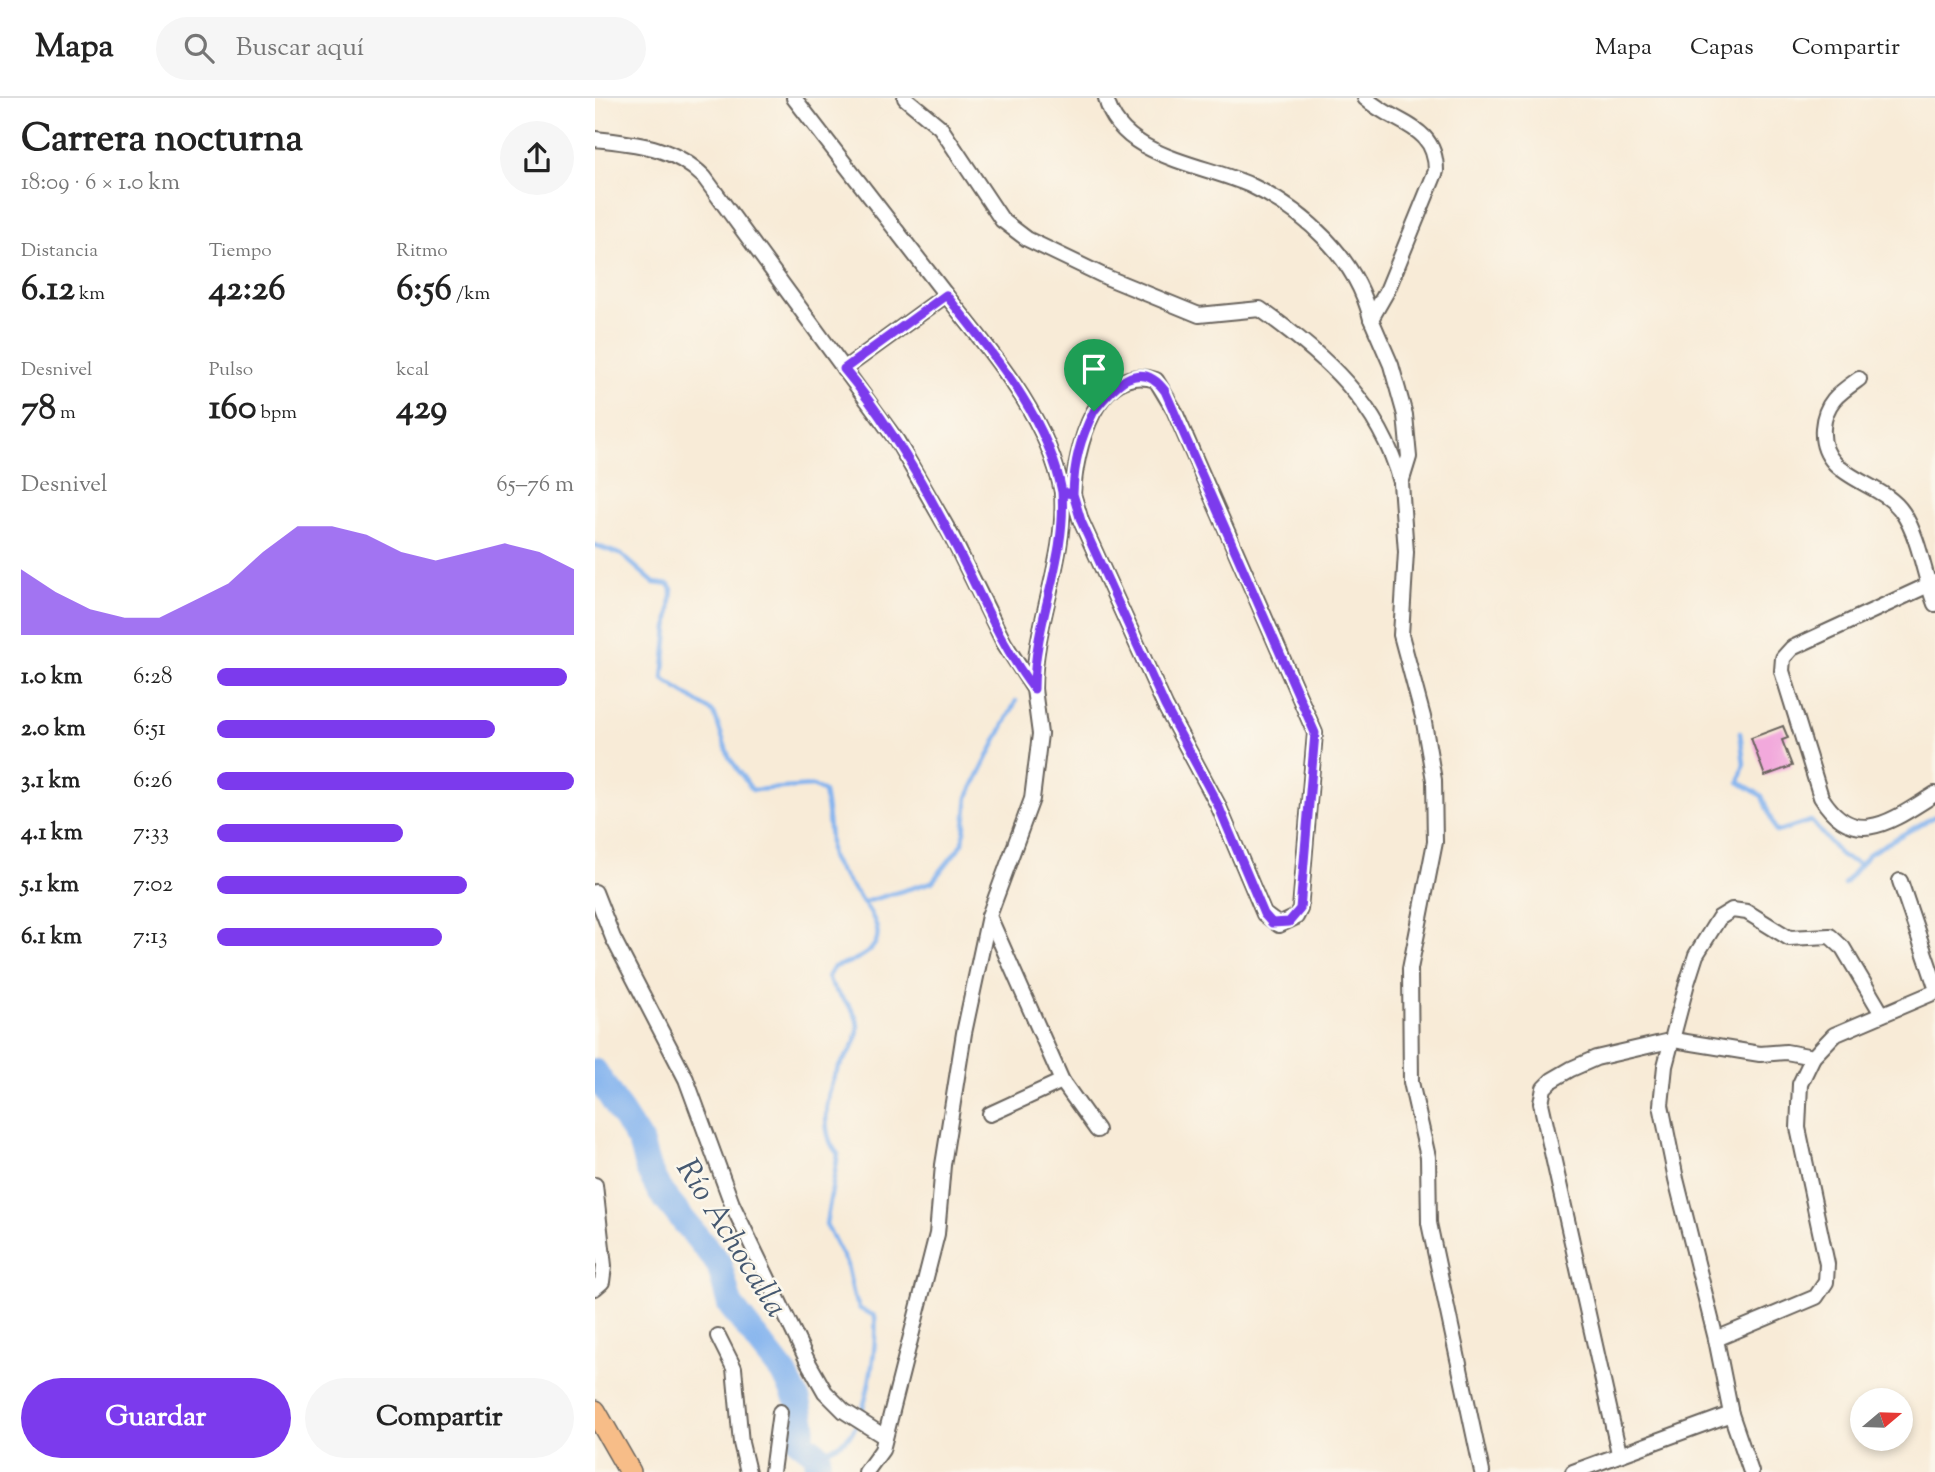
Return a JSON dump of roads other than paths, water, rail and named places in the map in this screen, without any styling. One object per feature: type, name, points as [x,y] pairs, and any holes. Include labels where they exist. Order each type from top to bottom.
[{"type":"main road","points":[[595,1411],[630,1472]]},
{"type":"street","points":[[794,98],[1025,401],[1043,434],[1067,493],[1165,706],[1218,805],[1264,914],[1272,923],[1289,922],[1300,909],[1315,733],[1170,400],[1156,380],[1143,375],[1114,386],[1094,411],[1081,436],[1067,493],[1062,537],[1034,659],[1034,689],[1040,734],[1032,799],[989,916],[964,1033],[943,1166],[937,1234],[882,1450],[866,1472]]},
{"type":"street","points":[[905,98],[940,127],[1002,220],[1027,239],[1119,282],[1199,315],[1261,309],[1322,355],[1360,400],[1382,432],[1401,483],[1406,552],[1401,635],[1432,756],[1436,822],[1432,861],[1417,922],[1410,968],[1411,1082],[1428,1157],[1429,1223],[1482,1472]]},
{"type":"street","points":[[1106,98],[1109,113],[1123,130],[1155,150],[1250,185],[1296,211],[1355,274],[1391,365],[1405,415],[1409,457],[1401,483]]},
{"type":"street","points":[[1365,98],[1380,112],[1425,135],[1436,154],[1436,171],[1387,291],[1371,319]]},
{"type":"street","points":[[595,139],[672,152],[689,162],[704,177],[897,441],[951,535],[1003,643],[1034,689]]},
{"type":"street","points":[[844,369],[946,295]]},
{"type":"street","points":[[1859,379],[1835,396],[1824,412],[1822,436],[1830,458],[1847,476],[1902,510],[1931,584],[1935,604]]},
{"type":"street","points":[[1931,584],[1792,648],[1783,658],[1782,671],[1821,797],[1831,814],[1848,826],[1868,828],[1890,821],[1935,794]]},
{"type":"street","points":[[1900,881],[1935,984]]},
{"type":"street","points":[[595,892],[613,938],[686,1079],[732,1204],[808,1362],[825,1392],[844,1411],[885,1437]]},
{"type":"street","points":[[1751,1472],[1731,1414],[1661,1105],[1665,1066],[1696,955],[1719,918],[1732,910],[1747,912],[1789,938],[1830,936],[1843,948],[1882,1014]]},
{"type":"street","points":[[989,916],[1062,1082],[1097,1130]]},
{"type":"street","points":[[1716,1339],[1816,1297],[1826,1282],[1827,1264],[1798,1128],[1800,1084],[1813,1057],[1834,1035],[1935,992]]},
{"type":"street","points":[[1619,1453],[1541,1103],[1544,1088],[1571,1069],[1596,1058],[1674,1040],[1760,1054],[1786,1052],[1813,1057]]},
{"type":"street","points":[[991,1114],[1062,1082]]},
{"type":"street","points":[[595,1185],[604,1265],[602,1282],[595,1287]]},
{"type":"street","points":[[718,1336],[734,1368],[741,1444],[748,1472]]},
{"type":"street","points":[[772,1472],[780,1412]]},
{"type":"street","points":[[1573,1472],[1731,1414]]},
{"type":"waterway","points":[[595,545],[622,555],[654,583],[669,585],[672,589],[663,679],[714,713],[729,757],[752,790],[813,786],[824,792],[831,858],[875,922],[878,935],[873,947],[859,958],[834,967],[828,977],[835,990],[854,1012],[858,1027],[853,1046],[832,1082],[826,1121],[828,1134],[838,1154],[826,1224],[847,1265],[854,1297],[860,1309],[875,1316],[873,1361],[866,1398],[854,1428],[844,1441],[818,1455]]},
{"type":"waterway","points":[[865,902],[932,882],[963,843],[968,797],[1016,701]]},
{"type":"waterway","points":[[1740,733],[1744,764],[1739,782],[1762,796],[1776,832],[1811,821],[1842,857],[1859,864]]},
{"type":"waterway","points":[[1844,884],[1870,853],[1935,816]]},
{"type":"waterway","name":"Río Achocalla","points":[[595,1072],[640,1142],[648,1169],[661,1193],[719,1264],[730,1305],[785,1375],[798,1401],[803,1424],[800,1441],[818,1455],[817,1472]]}]
